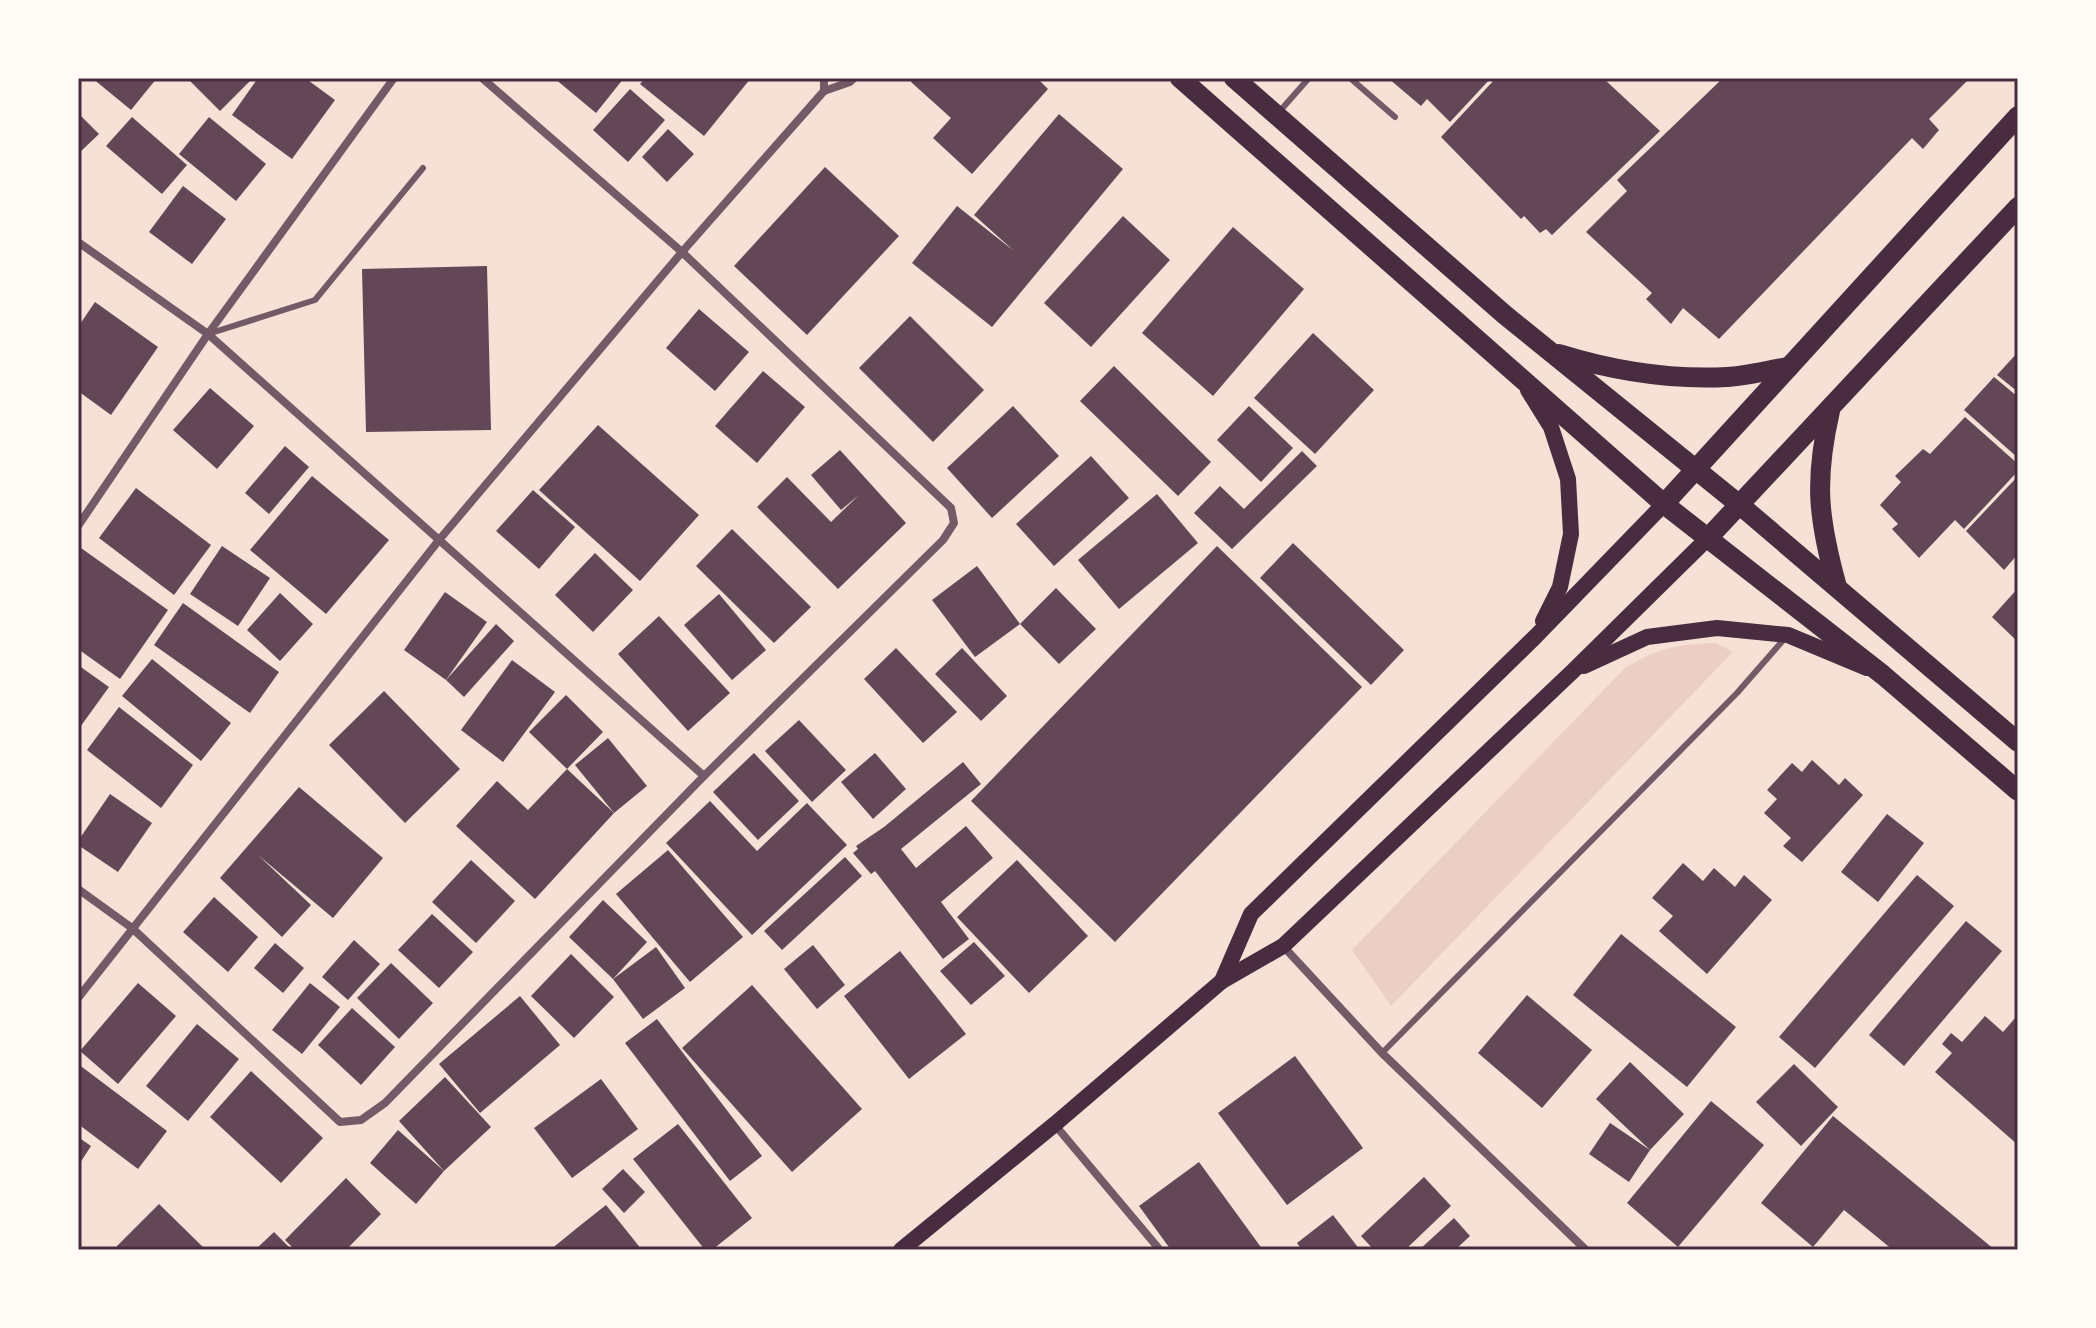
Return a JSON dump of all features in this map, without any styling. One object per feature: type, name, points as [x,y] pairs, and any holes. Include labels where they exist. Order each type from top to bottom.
[{"type":"main road","points":[[1180,78],[1664,504],[1883,675],[2018,791]]},
{"type":"main road","points":[[1234,78],[1548,350],[1741,506],[2018,742]]},
{"type":"main road","points":[[1222,981],[1251,914],[1536,636],[1664,504],[2018,116]]},
{"type":"main road","points":[[901,1250],[1222,981],[1283,946],[1573,671],[1741,506],[2018,207]]},
{"type":"main road","points":[[1548,350],[1606,368],[1667,377],[1729,377],[1789,367]]},
{"type":"main road","points":[[1522,381],[1551,427],[1568,479],[1571,534],[1560,587],[1536,636]]},
{"type":"main road","points":[[1830,407],[1820,456],[1819,500],[1825,544],[1837,587]]},
{"type":"main road","points":[[1573,671],[1647,637],[1717,628],[1788,635],[1883,675]]},
{"type":"street","points":[[78,526],[208,334],[394,78]]},
{"type":"street","points":[[78,889],[132,928],[340,1122],[361,1120],[385,1103],[704,776],[943,540],[954,523],[951,508],[682,252],[482,78]]},
{"type":"street","points":[[824,78],[824,91]]},
{"type":"street","points":[[78,998],[439,540],[682,252],[824,91],[854,78]]},
{"type":"street","points":[[78,242],[208,334],[704,776]]},
{"type":"street","points":[[1283,946],[1382,1053],[1586,1250]]},
{"type":"street","points":[[1055,1124],[1160,1250]]},
{"type":"lane","points":[[1276,115],[1309,78]]},
{"type":"lane","points":[[1350,78],[1395,117]]},
{"type":"lane","points":[[208,334],[315,300],[423,168]]},
{"type":"lane","points":[[1382,1053],[1737,693],[1788,635]]},
{"type":"shaded area","points":[[1716,643],[1733,652],[1391,1006],[1352,950],[1625,668],[1669,648]]},
{"type":"building","points":[[92,78],[157,78],[131,110]]},
{"type":"building","points":[[187,78],[253,78],[220,111]]},
{"type":"building","points":[[258,78],[305,78],[335,100],[292,159],[232,115]]},
{"type":"building","points":[[554,78],[624,78],[596,113]]},
{"type":"building","points":[[645,78],[751,78],[704,136],[640,84]]},
{"type":"building","points":[[914,78],[1037,78],[1048,89],[972,174],[933,138],[951,118],[911,82]]},
{"type":"building","points":[[1388,78],[1491,78],[1450,122],[1427,99],[1421,106]]},
{"type":"building","points":[[1496,78],[1603,78],[1660,131],[1552,235],[1546,229],[1540,233],[1524,216],[1521,219],[1441,137]]},
{"type":"building","points":[[1723,78],[1970,78],[1929,119],[1939,130],[1923,149],[1912,138],[1719,339],[1683,308],[1671,324],[1646,299],[1652,293],[1586,232],[1627,191],[1617,180]]},
{"type":"building","points":[[630,89],[665,120],[628,162],[593,130]]},
{"type":"building","points":[[78,113],[99,134],[78,154]]},
{"type":"building","points":[[1059,114],[1123,169],[992,327],[912,263],[957,206],[1014,251],[974,215]]},
{"type":"building","points":[[132,117],[187,165],[162,194],[106,146]]},
{"type":"building","points":[[209,117],[266,164],[236,201],[179,154]]},
{"type":"building","points":[[668,129],[694,154],[667,182],[642,157]]},
{"type":"building","points":[[825,167],[899,236],[807,335],[734,266]]},
{"type":"building","points":[[183,186],[226,219],[192,264],[149,232]]},
{"type":"building","points":[[1123,216],[1170,260],[1091,347],[1044,303]]},
{"type":"building","points":[[1233,227],[1304,289],[1213,396],[1142,333]]},
{"type":"building","points":[[487,266],[491,430],[366,432],[362,269]]},
{"type":"building","points":[[95,302],[158,347],[111,415],[78,391],[78,327]]},
{"type":"building","points":[[699,309],[749,352],[715,391],[666,348]]},
{"type":"building","points":[[910,316],[984,390],[933,442],[859,368]]},
{"type":"building","points":[[1313,333],[1374,390],[1315,454],[1254,398]]},
{"type":"building","points":[[2018,352],[2018,392],[1997,375]]},
{"type":"building","points":[[1114,366],[1211,462],[1178,496],[1080,401]]},
{"type":"building","points":[[763,371],[805,407],[757,463],[715,426]]},
{"type":"building","points":[[1994,377],[2018,397],[2018,458],[1964,410]]},
{"type":"building","points":[[210,388],[254,426],[217,469],[173,430]]},
{"type":"building","points":[[1013,406],[1059,456],[992,518],[947,468]]},
{"type":"building","points":[[1249,406],[1293,448],[1261,482],[1217,440]]},
{"type":"building","points":[[1965,417],[2018,464],[2018,471],[1964,529],[1955,520],[1919,558],[1892,529],[1898,524],[1880,505],[1901,482],[1895,476],[1923,449],[1930,454]]},
{"type":"building","points":[[598,425],[699,515],[640,581],[539,490]]},
{"type":"building","points":[[285,446],[309,467],[269,514],[245,493]]},
{"type":"building","points":[[840,450],[906,523],[838,589],[757,507],[787,477],[831,522],[859,495],[841,510],[811,475]]},
{"type":"building","points":[[1302,451],[1317,466],[1232,549],[1194,513],[1220,486],[1244,509]]},
{"type":"building","points":[[1091,456],[1129,498],[1054,566],[1016,524]]},
{"type":"building","points":[[312,476],[389,540],[326,614],[250,550]]},
{"type":"building","points":[[2018,476],[2018,554],[2004,570],[1966,531]]},
{"type":"building","points":[[136,488],[211,545],[174,595],[99,538]]},
{"type":"building","points":[[533,490],[575,527],[539,569],[496,531]]},
{"type":"building","points":[[1157,494],[1198,543],[1119,609],[1078,560]]},
{"type":"building","points":[[732,529],[811,607],[774,643],[696,566]]},
{"type":"building","points":[[1293,543],[1404,650],[1371,685],[1260,578]]},
{"type":"building","points":[[222,546],[270,578],[238,626],[190,594]]},
{"type":"building","points":[[1217,546],[1362,687],[1115,942],[971,801]]},
{"type":"building","points":[[81,548],[168,610],[120,679],[78,649],[78,552]]},
{"type":"building","points":[[595,553],[633,590],[593,632],[555,595]]},
{"type":"building","points":[[977,566],[1020,624],[975,657],[932,600]]},
{"type":"building","points":[[1056,588],[1096,629],[1059,664],[1020,624]]},
{"type":"building","points":[[2018,588],[2018,642],[1992,617]]},
{"type":"building","points":[[445,592],[487,622],[446,680],[404,650]]},
{"type":"building","points":[[280,593],[313,624],[280,661],[247,630]]},
{"type":"building","points":[[719,594],[766,650],[732,680],[684,625]]},
{"type":"building","points":[[183,603],[279,672],[250,713],[154,645]]},
{"type":"building","points":[[659,616],[730,693],[688,731],[618,654]]},
{"type":"building","points":[[496,624],[514,641],[464,697],[446,680]]},
{"type":"building","points":[[896,648],[957,712],[923,743],[864,679]]},
{"type":"building","points":[[962,648],[1007,696],[981,721],[935,674]]},
{"type":"building","points":[[152,659],[231,723],[201,761],[122,696]]},
{"type":"building","points":[[512,660],[555,692],[503,762],[461,730]]},
{"type":"building","points":[[78,665],[109,687],[78,730]]},
{"type":"building","points":[[384,691],[460,769],[405,823],[329,745]]},
{"type":"building","points":[[566,695],[603,732],[567,769],[529,732]]},
{"type":"building","points":[[119,707],[193,765],[161,808],[87,750]]},
{"type":"building","points":[[799,720],[846,770],[812,802],[765,751]]},
{"type":"building","points":[[608,738],[647,786],[614,813],[575,765]]},
{"type":"building","points":[[754,753],[799,801],[758,840],[713,792]]},
{"type":"building","points":[[875,753],[906,789],[873,819],[841,782]]},
{"type":"building","points":[[1812,760],[1839,785],[1845,778],[1863,795],[1802,862],[1783,846],[1791,838],[1764,813],[1777,799],[1767,790],[1792,763],[1802,772]]},
{"type":"building","points":[[963,762],[981,784],[901,849],[916,868],[966,826],[993,858],[941,902],[969,939],[943,959],[875,871],[871,874],[853,853],[858,849],[856,846]]},
{"type":"building","points":[[567,769],[614,813],[535,899],[456,826],[497,781],[528,810]]},
{"type":"building","points":[[299,787],[383,858],[333,918],[258,855],[311,905],[282,937],[220,878]]},
{"type":"building","points":[[110,794],[152,823],[118,872],[78,845]]},
{"type":"building","points":[[710,801],[757,851],[807,803],[847,845],[752,935],[666,843]]},
{"type":"building","points":[[1887,814],[1924,843],[1878,902],[1841,872]]},
{"type":"building","points":[[668,850],[743,937],[690,982],[616,894]]},
{"type":"building","points":[[845,857],[862,876],[782,950],[764,931]]},
{"type":"building","points":[[471,860],[515,901],[476,943],[432,902]]},
{"type":"building","points":[[1017,860],[1088,936],[1029,993],[957,917]]},
{"type":"building","points":[[1683,863],[1703,881],[1714,868],[1735,887],[1744,875],[1772,900],[1707,974],[1659,931],[1673,916],[1652,898]]},
{"type":"building","points":[[1917,875],[1954,906],[1815,1068],[1779,1037]]},
{"type":"building","points":[[214,897],[258,937],[228,972],[183,932]]},
{"type":"building","points":[[603,900],[647,942],[613,979],[569,937]]},
{"type":"building","points":[[432,914],[473,952],[439,988],[398,950]]},
{"type":"building","points":[[1966,921],[2002,951],[1904,1066],[1869,1035]]},
{"type":"building","points":[[1621,934],[1736,1027],[1687,1087],[1573,995]]},
{"type":"building","points":[[354,940],[380,964],[348,1000],[322,977]]},
{"type":"building","points":[[974,942],[1005,976],[971,1005],[940,971]]},
{"type":"building","points":[[275,943],[304,968],[283,993],[254,968]]},
{"type":"building","points":[[813,945],[845,985],[817,1009],[784,969]]},
{"type":"building","points":[[656,947],[685,988],[643,1019],[613,979]]},
{"type":"building","points":[[900,951],[966,1034],[909,1079],[844,996]]},
{"type":"building","points":[[571,954],[614,997],[574,1038],[531,996]]},
{"type":"building","points":[[391,963],[433,1003],[399,1039],[357,998]]},
{"type":"building","points":[[138,983],[176,1016],[118,1084],[80,1051]]},
{"type":"building","points":[[310,983],[340,1007],[302,1054],[272,1030]]},
{"type":"building","points":[[752,985],[862,1109],[792,1172],[682,1048]]},
{"type":"building","points":[[1527,995],[1592,1050],[1542,1108],[1478,1053]]},
{"type":"building","points":[[520,996],[560,1045],[480,1113],[439,1064]]},
{"type":"building","points":[[352,1008],[395,1047],[361,1085],[318,1045]]},
{"type":"building","points":[[1985,1016],[2003,1032],[2016,1017],[2018,1019],[2018,1145],[1935,1072],[1952,1053],[1942,1044],[1951,1033],[1962,1042]]},
{"type":"building","points":[[657,1019],[762,1156],[730,1181],[625,1043]]},
{"type":"building","points":[[197,1024],[239,1059],[188,1121],[146,1086]]},
{"type":"building","points":[[1295,1056],[1363,1148],[1287,1205],[1218,1113]]},
{"type":"building","points":[[1630,1062],[1684,1114],[1650,1150],[1596,1099]]},
{"type":"building","points":[[78,1064],[167,1131],[138,1169],[78,1124]]},
{"type":"building","points":[[1794,1064],[1838,1107],[1801,1146],[1756,1102]]},
{"type":"building","points":[[251,1071],[323,1138],[281,1183],[210,1117]]},
{"type":"building","points":[[445,1077],[491,1127],[444,1171],[399,1121]]},
{"type":"building","points":[[601,1079],[638,1129],[572,1178],[534,1128]]},
{"type":"building","points":[[1711,1101],[1764,1145],[1678,1247],[1627,1203]]},
{"type":"building","points":[[1833,1116],[1995,1250],[1893,1250],[1844,1210],[1813,1247],[1761,1203]]},
{"type":"building","points":[[1610,1123],[1650,1150],[1629,1182],[1589,1154]]},
{"type":"building","points":[[678,1124],[752,1218],[712,1250],[705,1250],[633,1159]]},
{"type":"building","points":[[398,1130],[444,1171],[416,1204],[370,1163]]},
{"type":"building","points":[[78,1137],[91,1146],[78,1166]]},
{"type":"building","points":[[1199,1162],[1263,1250],[1171,1250],[1139,1206]]},
{"type":"building","points":[[623,1169],[645,1192],[624,1213],[602,1189]]},
{"type":"building","points":[[1424,1177],[1451,1206],[1405,1250],[1374,1250],[1361,1236]]},
{"type":"building","points":[[346,1178],[381,1214],[346,1250],[295,1250],[285,1240]]},
{"type":"building","points":[[159,1204],[206,1250],[113,1250]]},
{"type":"building","points":[[606,1205],[642,1250],[550,1250],[582,1224]]},
{"type":"building","points":[[1333,1215],[1360,1250],[1302,1250],[1297,1243]]},
{"type":"building","points":[[1454,1218],[1470,1236],[1455,1250],[1419,1250]]},
{"type":"building","points":[[274,1232],[292,1250],[255,1250]]}]
